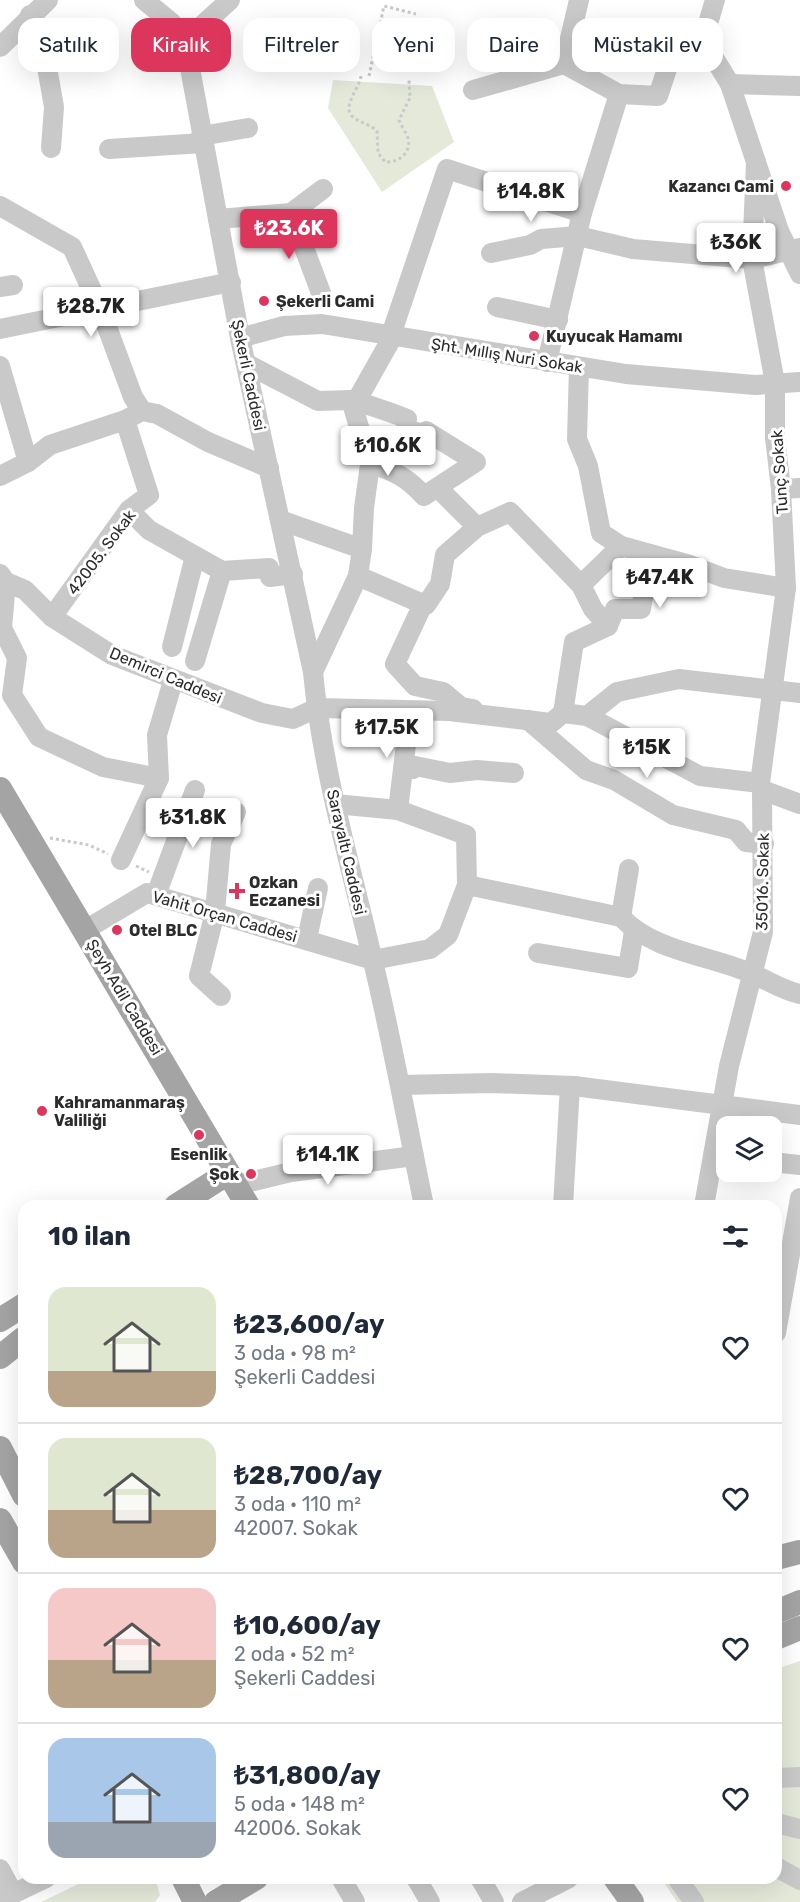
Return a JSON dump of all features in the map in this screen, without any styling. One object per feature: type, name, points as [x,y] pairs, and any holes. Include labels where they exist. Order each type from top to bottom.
[{"type":"main road","name":"Şeyh Adil Caddesi","points":[[3,801],[28,834],[239,1194]]},
{"type":"main road","points":[[208,1200],[239,1194]]},
{"type":"main road","points":[[0,1320],[18,1309]]},
{"type":"main road","points":[[0,1357],[18,1343]]},
{"type":"main road","points":[[0,1448],[18,1483]]},
{"type":"main road","points":[[0,1520],[18,1552]]},
{"type":"main road","points":[[782,1556],[800,1552]]},
{"type":"main road","points":[[782,1610],[800,1602]]},
{"type":"main road","points":[[782,1636],[800,1628]]},
{"type":"main road","points":[[186,1884],[195,1902]]},
{"type":"main road","points":[[228,1893],[245,1884]]},
{"type":"main road","points":[[619,1884],[632,1902]]},
{"type":"main road","points":[[637,1884],[649,1902]]},
{"type":"street","points":[[0,47],[30,15],[48,0]]},
{"type":"street","points":[[144,0],[166,18]]},
{"type":"street","points":[[210,18],[230,0]]},
{"type":"street","points":[[564,64],[579,0]]},
{"type":"street","points":[[710,18],[715,0]]},
{"type":"street","points":[[30,15],[36,44],[47,67],[54,107],[51,148]]},
{"type":"street","points":[[473,90],[564,64],[619,94],[658,96],[666,72]]},
{"type":"street","name":"Şekerli Caddesi","points":[[190,72],[240,338],[313,672],[316,708]]},
{"type":"street","points":[[723,72],[730,84],[779,231],[795,250],[800,274]]},
{"type":"street","points":[[730,84],[800,86]]},
{"type":"street","points":[[547,363],[582,213],[619,94]]},
{"type":"street","points":[[109,149],[202,140],[248,128]]},
{"type":"street","name":"Tunç Sokak","points":[[756,162],[752,259],[776,383],[775,437],[791,488],[786,588],[761,786]]},
{"type":"street","points":[[313,672],[358,576],[370,464],[354,400],[392,335],[447,169],[582,213]]},
{"type":"street","points":[[218,219],[291,213],[323,189]]},
{"type":"street","points":[[0,206],[72,247],[100,309],[133,397],[134,416]]},
{"type":"street","points":[[291,213],[321,293]]},
{"type":"street","points":[[491,253],[530,245],[541,239],[578,236],[633,249],[752,259],[795,250]]},
{"type":"street","points":[[0,329],[231,282]]},
{"type":"street","points":[[497,307],[558,320]]},
{"type":"street","name":"Şht. Mıllış Nuri Sokak","points":[[240,338],[284,326],[322,324],[547,363],[626,374],[755,385],[800,382]]},
{"type":"street","points":[[247,364],[318,401],[354,400],[361,405],[396,412],[407,419],[406,428],[423,435],[426,431],[476,462],[424,496],[408,479],[389,469],[370,464]]},
{"type":"street","points":[[0,366],[28,462]]},
{"type":"street","points":[[579,367],[577,439],[588,466],[601,533],[621,546],[724,578],[786,588]]},
{"type":"street","points":[[0,476],[28,462],[50,445],[134,416],[157,414],[208,442],[269,468]]},
{"type":"street","name":"42005. Sokak","points":[[52,617],[129,510],[149,495],[134,416]]},
{"type":"street","points":[[438,488],[477,527]]},
{"type":"street","points":[[129,510],[149,530],[222,571],[269,568],[270,577],[293,573]]},
{"type":"street","points":[[358,576],[426,605],[440,584],[445,555],[477,527],[510,512],[581,585],[593,609],[608,626]]},
{"type":"street","points":[[280,520],[362,549]]},
{"type":"street","points":[[581,585],[621,546]]},
{"type":"street","points":[[172,647],[195,556]]},
{"type":"street","points":[[316,708],[449,711],[551,723],[563,713],[574,642],[608,626],[615,609],[641,609],[645,584],[656,556]]},
{"type":"street","points":[[195,661],[222,571]]},
{"type":"street","points":[[3,578],[2,628],[17,658],[12,696],[39,737],[103,767],[159,778]]},
{"type":"street","name":"Demirci Caddesi","points":[[3,578],[25,590],[52,617],[112,655],[173,681],[262,714],[293,719],[316,708]]},
{"type":"street","points":[[423,604],[395,664],[415,686],[443,692],[461,707],[528,720],[586,770],[614,780],[673,815],[736,830],[746,842],[764,844]]},
{"type":"street","points":[[587,716],[617,692],[679,679],[800,693]]},
{"type":"street","points":[[122,860],[159,778],[157,735],[173,681]]},
{"type":"street","name":"Sarayaltı Caddesi","points":[[316,708],[335,804],[401,1085],[423,1200]]},
{"type":"street","points":[[398,810],[406,765],[410,711]]},
{"type":"street","points":[[563,713],[587,716],[700,776],[761,786],[800,804]]},
{"type":"street","points":[[406,765],[407,768],[413,769],[415,766],[450,773],[477,770],[514,773]]},
{"type":"street","name":"35016. Sokak","points":[[721,1116],[729,1066],[763,932],[764,910],[760,873],[764,844],[761,786]]},
{"type":"street","points":[[160,887],[195,790]]},
{"type":"street","points":[[335,804],[398,810],[466,835],[467,885],[448,935],[430,949],[373,960]]},
{"type":"street","points":[[221,996],[199,976],[215,912],[221,844],[236,812]]},
{"type":"street","points":[[538,953],[628,968],[629,869]]},
{"type":"street","points":[[467,885],[627,924],[651,939],[753,973],[786,991],[800,994]]},
{"type":"street","name":"Vahit Orçan Caddesi","points":[[85,930],[160,887],[215,912],[373,960]]},
{"type":"street","points":[[307,939],[318,888]]},
{"type":"street","points":[[401,1085],[492,1083],[570,1086],[800,1115]]},
{"type":"street","points":[[563,1200],[570,1086]]},
{"type":"street","points":[[239,1194],[291,1172],[414,1156]]},
{"type":"street","points":[[782,1163],[800,1165]]},
{"type":"street","name":"35016. Sokak","points":[[706,1200],[716,1167]]},
{"type":"street","points":[[782,1299],[800,1198]]},
{"type":"street","points":[[782,1778],[800,1777]]},
{"type":"street","points":[[782,1824],[800,1829]]},
{"type":"street","points":[[0,1869],[6,1897],[33,1884]]},
{"type":"street","points":[[782,1870],[800,1880]]},
{"type":"street","points":[[344,1884],[355,1902]]},
{"type":"street","points":[[420,1884],[430,1902]]},
{"type":"street","points":[[484,1884],[494,1902]]},
{"type":"street","points":[[681,1884],[694,1902]]},
{"type":"street","points":[[522,1902],[549,1890]]},
{"type":"path","points":[[369,76],[384,6],[416,14]]},
{"type":"path","points":[[361,75],[360,85],[350,102],[349,110],[352,116],[377,131],[378,153],[385,162],[401,159],[407,146],[408,138],[399,120],[410,98],[409,80]]},
{"type":"path","points":[[28,834],[89,845],[122,860],[160,887]]},
{"type":"shaded area","points":[[333,80],[432,86],[454,142],[382,192],[328,108]]},
{"type":"shaded area","points":[[800,1661],[800,1902],[677,1902],[665,1884],[782,1884],[782,1667]]},
{"type":"shaded area","points":[[78,1884],[157,1884],[160,1895],[155,1902],[41,1902]]},
{"type":"place","name":"Kazancı Cami","points":[[786,186]]},
{"type":"place","name":"Şekerli Cami","points":[[264,301]]},
{"type":"place","name":"Kuyucak Hamamı","points":[[534,336]]},
{"type":"place","name":"Ozkan Eczanesi","points":[[237,891]]},
{"type":"place","name":"Otel BLC","points":[[117,930]]},
{"type":"place","name":"Kahramanmaraş Valiliği","points":[[42,1111]]},
{"type":"place","name":"Esenlik","points":[[199,1135]]},
{"type":"place","name":"Şok","points":[[251,1174]]}]
